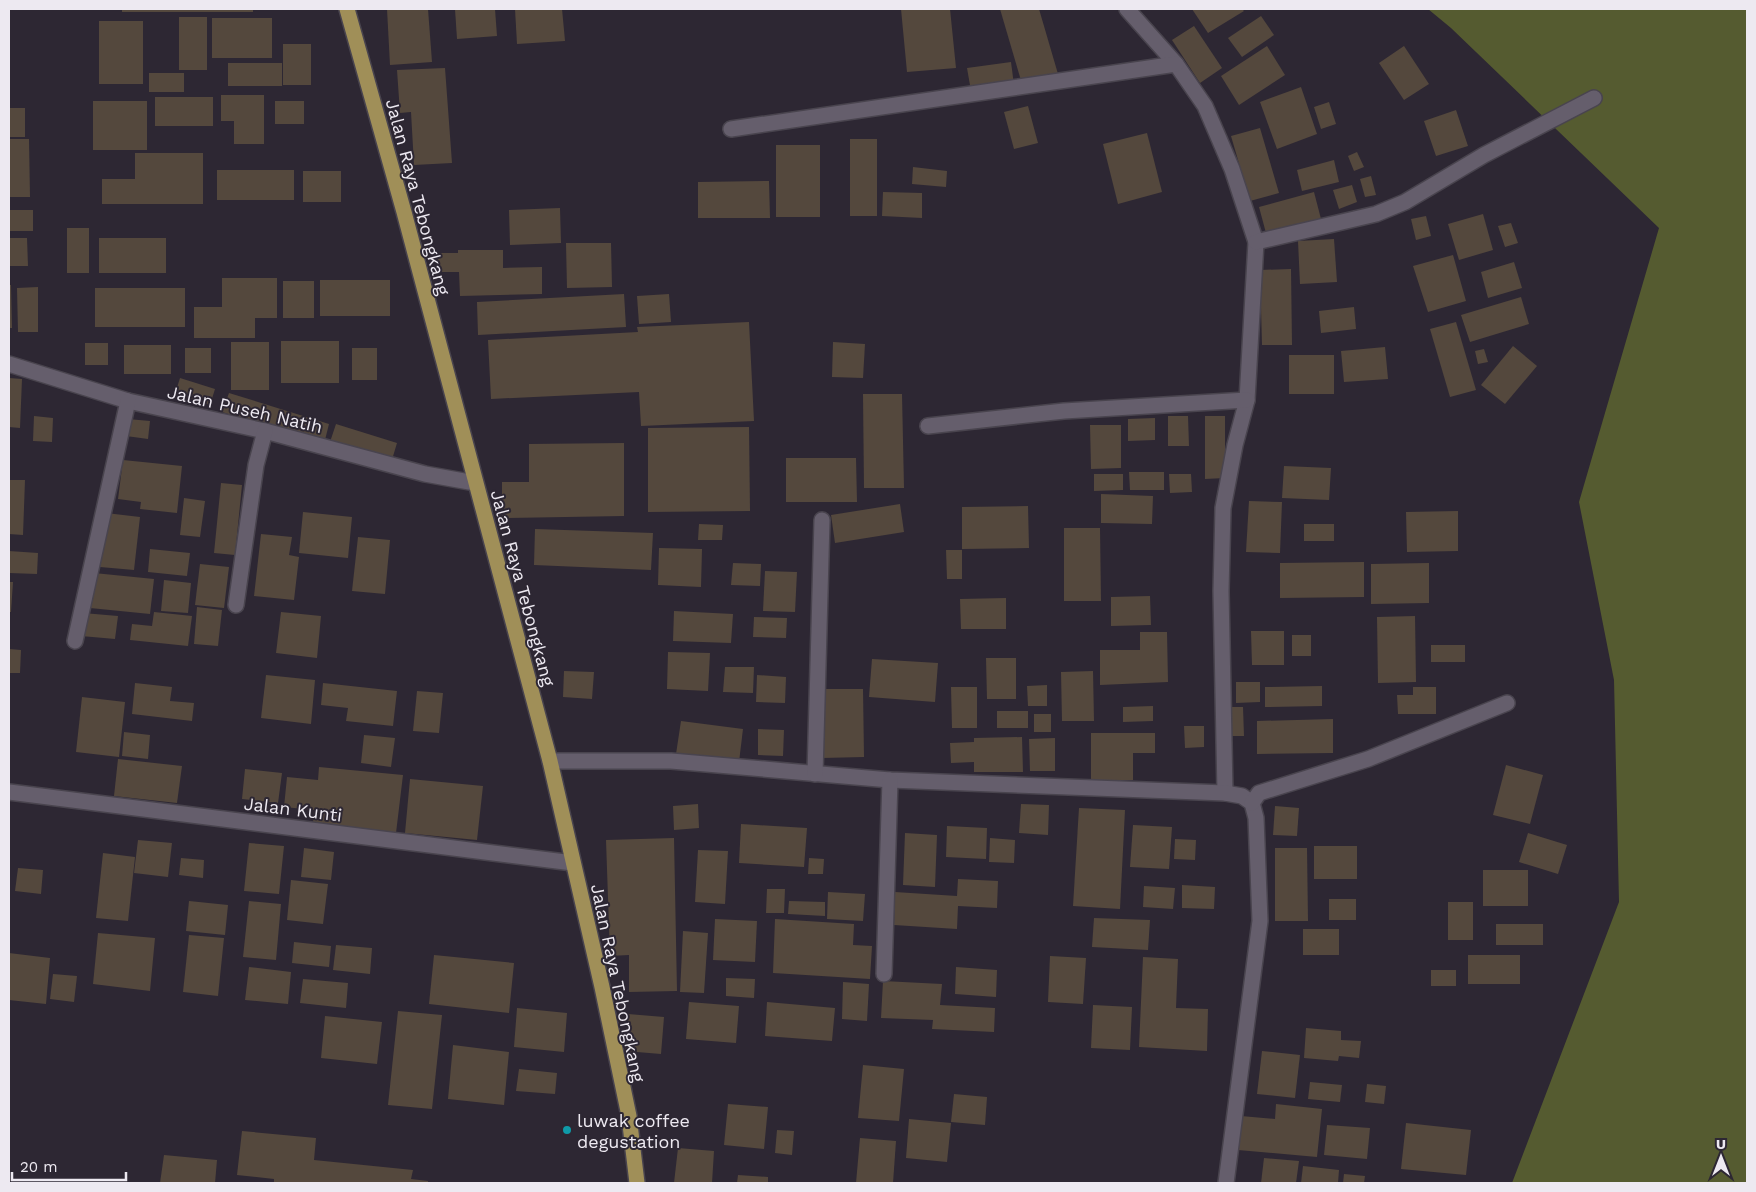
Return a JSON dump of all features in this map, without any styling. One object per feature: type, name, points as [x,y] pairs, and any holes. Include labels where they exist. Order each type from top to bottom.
[{"type":"main road","name":"Jalan Raya Tebongkang","points":[[347,9],[550,761],[602,987],[629,1116],[637,1183]]},
{"type":"street","points":[[1127,9],[1176,64],[1205,106],[1232,169],[1256,242],[1247,400],[1235,445],[1224,508],[1221,591],[1225,793]]},
{"type":"street","points":[[731,129],[1176,64]]},
{"type":"street","points":[[1256,242],[1376,214],[1405,202],[1484,155],[1594,98]]},
{"type":"street","name":"Jalan Puseh Natih","points":[[9,364],[128,400],[265,431],[425,474],[475,483]]},
{"type":"street","points":[[75,642],[128,400]]},
{"type":"street","points":[[928,426],[1064,411],[1247,400]]},
{"type":"street","points":[[236,605],[256,465],[265,431]]},
{"type":"street","points":[[815,774],[822,520]]},
{"type":"street","points":[[1252,803],[1258,793],[1368,759],[1507,703]]},
{"type":"street","points":[[550,761],[671,761],[890,780],[1225,793],[1242,796],[1252,803],[1256,818],[1260,921],[1226,1183]]},
{"type":"street","points":[[884,974],[890,780]]},
{"type":"street","name":"Jalan Kunti","points":[[9,792],[573,863]]},
{"type":"green space","points":[[1428,9],[1747,9],[1747,1183],[1512,1183],[1619,902],[1614,680],[1579,502],[1659,228],[1451,28]]},
{"type":"building","points":[[122,9],[253,9],[253,12],[122,12]]},
{"type":"building","points":[[387,9],[428,9],[432,62],[390,65]]},
{"type":"building","points":[[455,9],[495,9],[497,36],[457,39]]},
{"type":"building","points":[[515,9],[562,9],[565,41],[517,44]]},
{"type":"building","points":[[901,9],[950,9],[956,68],[907,72]]},
{"type":"building","points":[[1000,9],[1039,9],[1058,74],[1022,84]]},
{"type":"building","points":[[1192,9],[1242,9],[1244,11],[1208,33]]},
{"type":"building","points":[[1261,16],[1274,35],[1242,57],[1228,38]]},
{"type":"building","points":[[179,17],[207,17],[207,70],[179,70]]},
{"type":"building","points":[[212,18],[272,18],[272,58],[212,58]]},
{"type":"building","points":[[99,21],[143,21],[143,84],[99,84]]},
{"type":"building","points":[[1194,26],[1222,68],[1200,83],[1172,40]]},
{"type":"building","points":[[283,44],[311,44],[311,85],[283,85]]},
{"type":"building","points":[[1267,46],[1285,75],[1239,105],[1221,76]]},
{"type":"building","points":[[1404,46],[1429,84],[1404,100],[1379,63]]},
{"type":"building","points":[[1011,62],[1014,85],[971,91],[967,68]]},
{"type":"building","points":[[228,63],[282,63],[282,86],[228,86]]},
{"type":"building","points":[[445,68],[452,163],[414,165],[411,112],[400,113],[397,70]]},
{"type":"building","points":[[149,73],[184,73],[184,92],[149,92]]},
{"type":"building","points":[[1301,87],[1317,134],[1277,149],[1260,102]]},
{"type":"building","points":[[221,95],[264,95],[264,144],[234,144],[234,121],[221,121]]},
{"type":"building","points":[[155,97],[213,97],[213,126],[155,126]]},
{"type":"building","points":[[93,101],[147,101],[147,150],[93,150]]},
{"type":"building","points":[[275,101],[304,101],[304,124],[275,124]]},
{"type":"building","points":[[1329,102],[1336,124],[1321,129],[1314,107]]},
{"type":"building","points":[[1028,106],[1038,143],[1014,149],[1004,112]]},
{"type":"building","points":[[9,108],[25,108],[25,137],[9,137]]},
{"type":"building","points":[[1456,110],[1468,146],[1436,156],[1424,121]]},
{"type":"building","points":[[1260,128],[1279,193],[1250,201],[1231,136]]},
{"type":"building","points":[[1147,133],[1162,192],[1118,204],[1103,144]]},
{"type":"building","points":[[9,139],[29,139],[30,197],[9,197]]},
{"type":"building","points":[[850,139],[877,139],[877,216],[850,216]]},
{"type":"building","points":[[776,145],[820,145],[820,217],[776,217]]},
{"type":"building","points":[[1357,152],[1364,167],[1354,171],[1348,156]]},
{"type":"building","points":[[135,153],[203,153],[203,204],[102,204],[102,179],[135,179]]},
{"type":"building","points":[[1334,160],[1339,182],[1302,191],[1297,170]]},
{"type":"building","points":[[913,167],[947,171],[946,187],[912,184]]},
{"type":"building","points":[[217,170],[294,170],[294,200],[217,200]]},
{"type":"building","points":[[303,171],[341,171],[341,202],[303,202]]},
{"type":"building","points":[[1371,176],[1376,195],[1365,197],[1360,179]]},
{"type":"building","points":[[769,181],[770,218],[698,218],[698,182]]},
{"type":"building","points":[[1352,185],[1357,202],[1339,209],[1333,190]]},
{"type":"building","points":[[883,192],[922,193],[922,218],[882,216]]},
{"type":"building","points":[[1314,192],[1321,219],[1266,233],[1259,207]]},
{"type":"building","points":[[560,208],[561,243],[510,245],[509,210]]},
{"type":"building","points":[[9,210],[33,210],[33,231],[9,231]]},
{"type":"building","points":[[1483,214],[1493,250],[1459,260],[1448,224]]},
{"type":"building","points":[[1426,216],[1431,236],[1416,240],[1411,219]]},
{"type":"building","points":[[1511,223],[1518,243],[1505,247],[1498,226]]},
{"type":"building","points":[[67,228],[89,228],[89,273],[67,273]]},
{"type":"building","points":[[9,238],[27,238],[28,266],[9,266]]},
{"type":"building","points":[[99,238],[166,238],[166,273],[99,273]]},
{"type":"building","points":[[1334,239],[1337,282],[1300,284],[1298,241]]},
{"type":"building","points":[[566,243],[611,243],[612,287],[567,288]]},
{"type":"building","points":[[458,250],[503,250],[503,268],[542,267],[542,294],[460,296],[459,272],[438,272],[438,253],[458,253]]},
{"type":"building","points":[[1453,255],[1466,301],[1428,312],[1413,266]]},
{"type":"building","points":[[1514,262],[1522,288],[1488,298],[1481,272]]},
{"type":"building","points":[[1291,269],[1292,345],[1262,345],[1260,270]]},
{"type":"building","points":[[222,278],[277,278],[277,318],[255,318],[255,338],[194,338],[194,307],[222,307]]},
{"type":"building","points":[[320,280],[390,280],[390,316],[320,316]]},
{"type":"building","points":[[283,281],[314,281],[314,318],[283,318]]},
{"type":"building","points":[[9,285],[11,285],[12,328],[9,328]]},
{"type":"building","points":[[38,287],[38,332],[18,332],[17,288]]},
{"type":"building","points":[[95,288],[185,288],[185,327],[95,327]]},
{"type":"building","points":[[624,294],[626,327],[478,335],[477,302]]},
{"type":"building","points":[[669,294],[671,322],[639,324],[637,296]]},
{"type":"building","points":[[1521,297],[1529,324],[1470,342],[1461,315]]},
{"type":"building","points":[[1354,307],[1356,329],[1321,333],[1319,311]]},
{"type":"building","points":[[749,322],[754,421],[641,426],[639,392],[491,399],[488,340],[638,332],[637,327]]},
{"type":"building","points":[[1456,322],[1476,390],[1450,397],[1430,329]]},
{"type":"building","points":[[281,341],[339,341],[339,383],[281,383]]},
{"type":"building","points":[[231,342],[269,342],[269,390],[231,390]]},
{"type":"building","points":[[833,342],[865,344],[863,378],[832,377]]},
{"type":"building","points":[[85,343],[108,343],[108,365],[85,365]]},
{"type":"building","points":[[124,345],[171,345],[171,374],[124,374]]},
{"type":"building","points":[[1513,346],[1537,366],[1505,404],[1481,385]]},
{"type":"building","points":[[1385,347],[1388,379],[1344,382],[1341,351]]},
{"type":"building","points":[[185,348],[211,348],[211,373],[185,373]]},
{"type":"building","points":[[352,348],[377,348],[377,380],[352,380]]},
{"type":"building","points":[[1484,349],[1488,362],[1478,364],[1475,351]]},
{"type":"building","points":[[1289,355],[1334,355],[1334,394],[1289,394]]},
{"type":"building","points":[[9,378],[22,379],[20,428],[9,427]]},
{"type":"building","points":[[180,378],[215,389],[210,405],[175,394]]},
{"type":"building","points":[[229,393],[329,424],[324,444],[222,412]]},
{"type":"building","points":[[863,394],[902,394],[904,488],[864,488]]},
{"type":"building","points":[[34,416],[53,418],[52,442],[33,441]]},
{"type":"building","points":[[1168,416],[1188,416],[1189,446],[1168,446]]},
{"type":"building","points":[[1205,416],[1225,416],[1225,478],[1205,479]]},
{"type":"building","points":[[1155,418],[1155,440],[1128,441],[1128,419]]},
{"type":"building","points":[[128,419],[150,421],[148,439],[126,436]]},
{"type":"building","points":[[336,424],[397,443],[391,463],[329,445]]},
{"type":"building","points":[[1090,425],[1121,425],[1121,468],[1091,469]]},
{"type":"building","points":[[749,427],[750,511],[648,512],[648,428]]},
{"type":"building","points":[[624,443],[624,516],[502,518],[502,482],[529,482],[529,444]]},
{"type":"building","points":[[786,458],[856,458],[857,502],[786,502]]},
{"type":"building","points":[[123,460],[182,466],[177,513],[140,509],[141,502],[118,499]]},
{"type":"building","points":[[1284,466],[1331,468],[1329,500],[1282,498]]},
{"type":"building","points":[[1129,472],[1164,472],[1164,490],[1130,490]]},
{"type":"building","points":[[1094,474],[1123,474],[1123,490],[1094,491]]},
{"type":"building","points":[[1169,474],[1191,474],[1192,492],[1170,493]]},
{"type":"building","points":[[9,480],[25,480],[23,535],[9,534]]},
{"type":"building","points":[[221,483],[242,485],[235,555],[214,553]]},
{"type":"building","points":[[1101,494],[1153,496],[1152,524],[1101,523]]},
{"type":"building","points":[[184,498],[205,501],[200,537],[180,535]]},
{"type":"building","points":[[1249,501],[1282,502],[1280,553],[1246,552]]},
{"type":"building","points":[[900,504],[904,532],[835,543],[831,515]]},
{"type":"building","points":[[1028,506],[1029,548],[962,549],[962,507]]},
{"type":"building","points":[[1458,511],[1458,551],[1407,552],[1406,512]]},
{"type":"building","points":[[303,512],[352,517],[348,558],[299,553]]},
{"type":"building","points":[[106,513],[140,517],[134,570],[100,567]]},
{"type":"building","points":[[699,524],[723,525],[722,540],[698,540]]},
{"type":"building","points":[[1304,524],[1334,524],[1334,541],[1304,541]]},
{"type":"building","points":[[1064,528],[1100,528],[1101,601],[1064,601]]},
{"type":"building","points":[[535,529],[653,533],[651,570],[534,565]]},
{"type":"building","points":[[261,534],[292,537],[289,555],[299,557],[294,600],[254,596]]},
{"type":"building","points":[[358,537],[390,540],[385,594],[352,591]]},
{"type":"building","points":[[659,548],[702,549],[701,587],[658,585]]},
{"type":"building","points":[[150,549],[190,553],[187,576],[148,572]]},
{"type":"building","points":[[946,550],[962,550],[962,579],[947,579]]},
{"type":"building","points":[[9,551],[38,553],[37,574],[9,573]]},
{"type":"building","points":[[1364,562],[1364,597],[1280,598],[1280,563]]},
{"type":"building","points":[[733,563],[761,564],[760,586],[731,585]]},
{"type":"building","points":[[1429,563],[1429,603],[1371,604],[1371,564]]},
{"type":"building","points":[[200,564],[229,567],[224,608],[195,605]]},
{"type":"building","points":[[765,571],[797,572],[795,612],[763,611]]},
{"type":"building","points":[[94,573],[154,579],[150,614],[90,608]]},
{"type":"building","points":[[164,580],[191,583],[188,613],[161,611]]},
{"type":"building","points":[[9,582],[13,582],[11,612],[9,612]]},
{"type":"building","points":[[1150,596],[1151,625],[1111,626],[1111,597]]},
{"type":"building","points":[[1006,598],[1006,629],[961,629],[960,599]]},
{"type":"building","points":[[197,607],[222,610],[218,646],[194,644]]},
{"type":"building","points":[[674,611],[733,614],[731,643],[673,641]]},
{"type":"building","points":[[154,612],[192,616],[188,646],[130,640],[132,624],[152,626]]},
{"type":"building","points":[[281,612],[321,616],[317,658],[276,653]]},
{"type":"building","points":[[83,613],[118,616],[115,639],[81,636]]},
{"type":"building","points":[[1415,616],[1416,682],[1378,683],[1377,617]]},
{"type":"building","points":[[754,617],[787,618],[786,638],[753,637]]},
{"type":"building","points":[[1251,631],[1284,631],[1284,665],[1252,665]]},
{"type":"building","points":[[1140,632],[1167,632],[1168,682],[1100,685],[1100,650],[1140,650]]},
{"type":"building","points":[[1292,635],[1311,635],[1311,656],[1292,656]]},
{"type":"building","points":[[1431,645],[1465,645],[1465,662],[1431,662]]},
{"type":"building","points":[[9,649],[21,650],[20,673],[9,673]]},
{"type":"building","points":[[668,652],[710,653],[708,691],[667,689]]},
{"type":"building","points":[[986,658],[1016,658],[1016,699],[987,699]]},
{"type":"building","points":[[872,659],[938,663],[935,702],[869,697]]},
{"type":"building","points":[[725,667],[754,667],[753,693],[723,692]]},
{"type":"building","points":[[564,671],[594,672],[592,699],[563,697]]},
{"type":"building","points":[[1093,671],[1094,721],[1062,721],[1061,672]]},
{"type":"building","points":[[266,675],[315,680],[311,724],[261,718]]},
{"type":"building","points":[[757,675],[786,677],[785,703],[756,702]]},
{"type":"building","points":[[1236,682],[1260,682],[1260,702],[1236,703]]},
{"type":"building","points":[[135,683],[172,687],[170,701],[194,703],[192,721],[132,714]]},
{"type":"building","points":[[323,683],[397,691],[393,726],[346,721],[348,708],[321,705]]},
{"type":"building","points":[[1047,685],[1047,706],[1028,706],[1027,686]]},
{"type":"building","points":[[1322,686],[1322,706],[1265,707],[1265,687]]},
{"type":"building","points":[[951,687],[977,687],[977,728],[952,728]]},
{"type":"building","points":[[1413,687],[1436,687],[1436,714],[1398,714],[1397,695],[1413,695]]},
{"type":"building","points":[[820,689],[863,689],[864,757],[822,758]]},
{"type":"building","points":[[417,691],[443,693],[439,733],[413,731]]},
{"type":"building","points":[[82,697],[125,702],[119,757],[76,752]]},
{"type":"building","points":[[1153,706],[1153,721],[1123,722],[1123,707]]},
{"type":"building","points":[[1228,707],[1243,707],[1244,736],[1228,736]]},
{"type":"building","points":[[997,711],[1028,711],[1028,728],[997,728]]},
{"type":"building","points":[[1034,714],[1051,714],[1051,732],[1034,732]]},
{"type":"building","points":[[1333,719],[1333,753],[1257,754],[1257,721]]},
{"type":"building","points":[[681,721],[743,729],[739,762],[676,754]]},
{"type":"building","points":[[1184,726],[1204,726],[1204,747],[1185,748]]},
{"type":"building","points":[[758,729],[784,730],[783,756],[758,755]]},
{"type":"building","points":[[124,732],[150,735],[148,759],[122,756]]},
{"type":"building","points":[[1091,733],[1155,733],[1155,753],[1133,753],[1133,780],[1091,781]]},
{"type":"building","points":[[364,735],[395,738],[391,767],[361,763]]},
{"type":"building","points":[[1022,737],[1023,772],[974,772],[974,762],[951,763],[950,743],[974,742],[974,738]]},
{"type":"building","points":[[1055,738],[1055,771],[1030,771],[1029,739]]},
{"type":"building","points":[[118,759],[182,766],[177,803],[114,796]]},
{"type":"building","points":[[1506,765],[1543,775],[1530,824],[1493,815]]},
{"type":"building","points":[[319,767],[403,775],[396,833],[313,824],[314,810],[284,807],[287,777],[318,780]]},
{"type":"building","points":[[245,769],[282,773],[278,803],[242,799]]},
{"type":"building","points":[[410,779],[483,786],[477,840],[405,833]]},
{"type":"building","points":[[698,804],[699,828],[674,830],[673,806]]},
{"type":"building","points":[[1021,804],[1049,805],[1048,835],[1019,833]]},
{"type":"building","points":[[1275,806],[1299,808],[1297,836],[1273,835]]},
{"type":"building","points":[[1079,808],[1125,810],[1120,909],[1073,906]]},
{"type":"building","points":[[741,824],[807,828],[804,867],[739,863]]},
{"type":"building","points":[[1133,825],[1172,827],[1169,869],[1130,867]]},
{"type":"building","points":[[947,826],[987,828],[986,859],[946,857]]},
{"type":"building","points":[[905,833],[937,835],[935,887],[903,885]]},
{"type":"building","points":[[1528,833],[1567,845],[1558,874],[1519,862]]},
{"type":"building","points":[[674,838],[677,991],[629,992],[629,955],[610,956],[606,840]]},
{"type":"building","points":[[990,838],[1015,840],[1014,863],[989,862]]},
{"type":"building","points":[[1175,839],[1196,840],[1195,860],[1174,859]]},
{"type":"building","points":[[138,840],[172,843],[168,877],[134,873]]},
{"type":"building","points":[[249,843],[284,846],[279,894],[244,891]]},
{"type":"building","points":[[1314,846],[1357,846],[1357,879],[1314,879]]},
{"type":"building","points":[[304,848],[334,852],[331,880],[301,877]]},
{"type":"building","points":[[1275,848],[1307,848],[1308,921],[1275,921]]},
{"type":"building","points":[[698,850],[728,851],[725,904],[695,902]]},
{"type":"building","points":[[103,853],[135,857],[128,921],[96,918]]},
{"type":"building","points":[[181,858],[204,860],[203,878],[179,875]]},
{"type":"building","points":[[809,858],[824,859],[823,874],[808,874]]},
{"type":"building","points":[[18,868],[43,870],[41,894],[15,891]]},
{"type":"building","points":[[1483,870],[1528,870],[1528,906],[1483,906]]},
{"type":"building","points":[[958,879],[998,881],[997,908],[958,906],[957,929],[894,925],[895,892],[957,896]]},
{"type":"building","points":[[291,880],[328,884],[323,924],[287,920]]},
{"type":"building","points":[[1182,885],[1215,887],[1214,909],[1182,908]]},
{"type":"building","points":[[1144,886],[1175,888],[1173,909],[1143,907]]},
{"type":"building","points":[[767,889],[785,889],[784,913],[766,913]]},
{"type":"building","points":[[828,892],[865,894],[863,921],[827,919]]},
{"type":"building","points":[[1329,899],[1356,899],[1356,920],[1329,920]]},
{"type":"building","points":[[189,901],[228,905],[225,935],[186,931]]},
{"type":"building","points":[[249,901],[281,904],[276,960],[243,957]]},
{"type":"building","points":[[789,901],[825,902],[825,916],[788,914]]},
{"type":"building","points":[[1448,902],[1473,902],[1473,940],[1448,940]]},
{"type":"building","points":[[1094,918],[1150,920],[1148,950],[1092,947]]},
{"type":"building","points":[[715,919],[757,921],[755,962],[713,960]]},
{"type":"building","points":[[775,919],[854,924],[853,945],[872,946],[870,979],[773,973]]},
{"type":"building","points":[[1496,924],[1543,924],[1543,945],[1496,945]]},
{"type":"building","points":[[1303,929],[1339,929],[1339,955],[1303,955]]},
{"type":"building","points":[[683,931],[708,933],[704,993],[680,992]]},
{"type":"building","points":[[98,933],[155,938],[150,991],[93,984]]},
{"type":"building","points":[[189,935],[224,938],[218,996],[183,992]]},
{"type":"building","points":[[294,942],[331,946],[329,967],[292,963]]},
{"type":"building","points":[[336,945],[372,948],[370,974],[333,970]]},
{"type":"building","points":[[9,953],[50,958],[46,1004],[9,1000]]},
{"type":"building","points":[[434,955],[514,963],[509,1013],[429,1004]]},
{"type":"building","points":[[1468,955],[1520,955],[1520,984],[1468,984]]},
{"type":"building","points":[[1050,956],[1086,958],[1083,1004],[1048,1002]]},
{"type":"building","points":[[1143,957],[1178,959],[1176,1008],[1208,1009],[1207,1051],[1139,1047]]},
{"type":"building","points":[[249,967],[291,972],[288,1004],[245,1000]]},
{"type":"building","points":[[956,967],[997,970],[996,997],[955,994]]},
{"type":"building","points":[[1431,970],[1456,970],[1456,986],[1431,986]]},
{"type":"building","points":[[53,974],[77,976],[74,1002],[50,999]]},
{"type":"building","points":[[726,978],[755,979],[754,998],[726,996]]},
{"type":"building","points":[[303,979],[348,983],[346,1008],[300,1003]]},
{"type":"building","points":[[883,981],[942,984],[940,1005],[995,1008],[994,1032],[932,1029],[933,1020],[881,1018]]},
{"type":"building","points":[[843,982],[869,984],[867,1021],[842,1019]]},
{"type":"building","points":[[689,1002],[739,1006],[736,1043],[686,1039]]},
{"type":"building","points":[[767,1002],[835,1008],[832,1041],[765,1036]]},
{"type":"building","points":[[1093,1005],[1132,1007],[1130,1050],[1091,1048]]},
{"type":"building","points":[[517,1008],[567,1013],[564,1052],[514,1047]]},
{"type":"building","points":[[398,1011],[442,1015],[432,1109],[388,1105]]},
{"type":"building","points":[[628,1014],[664,1017],[661,1054],[625,1051]]},
{"type":"building","points":[[325,1016],[382,1022],[377,1064],[321,1058]]},
{"type":"building","points":[[1306,1028],[1341,1031],[1341,1040],[1361,1041],[1359,1058],[1339,1056],[1338,1061],[1304,1058]]},
{"type":"building","points":[[453,1045],[509,1052],[504,1105],[448,1099]]},
{"type":"building","points":[[1262,1051],[1300,1055],[1295,1098],[1257,1094]]},
{"type":"building","points":[[863,1065],[904,1069],[899,1121],[858,1118]]},
{"type":"building","points":[[519,1069],[557,1073],[555,1094],[516,1091]]},
{"type":"building","points":[[1310,1082],[1342,1085],[1340,1102],[1308,1099]]},
{"type":"building","points":[[1367,1084],[1386,1086],[1384,1104],[1365,1102]]},
{"type":"building","points":[[954,1094],[987,1097],[985,1125],[951,1122]]},
{"type":"building","points":[[728,1104],[768,1107],[764,1149],[724,1145]]},
{"type":"building","points":[[1276,1104],[1322,1109],[1317,1157],[1238,1150],[1241,1116],[1275,1119]]},
{"type":"building","points":[[909,1119],[951,1123],[947,1162],[906,1158]]},
{"type":"building","points":[[1406,1123],[1471,1130],[1466,1175],[1401,1169]]},
{"type":"building","points":[[1327,1125],[1370,1128],[1367,1159],[1324,1155]]},
{"type":"building","points":[[777,1130],[794,1131],[792,1155],[775,1153]]},
{"type":"building","points":[[242,1131],[316,1138],[314,1160],[413,1170],[411,1179],[428,1181],[428,1183],[274,1183],[274,1179],[237,1175]]},
{"type":"building","points":[[860,1138],[896,1141],[893,1183],[856,1183]]},
{"type":"building","points":[[678,1148],[714,1151],[712,1183],[674,1183]]},
{"type":"building","points":[[164,1155],[217,1160],[215,1183],[160,1183]]},
{"type":"building","points":[[1264,1158],[1299,1161],[1296,1183],[1261,1183]]},
{"type":"building","points":[[1303,1166],[1339,1170],[1338,1183],[1301,1183]]},
{"type":"building","points":[[1344,1174],[1365,1176],[1364,1183],[1343,1183]]},
{"type":"building","points":[[738,1175],[768,1177],[768,1183],[737,1183]]},
{"type":"place","name":"luwak coffee degustation","points":[[567,1130]]}]
